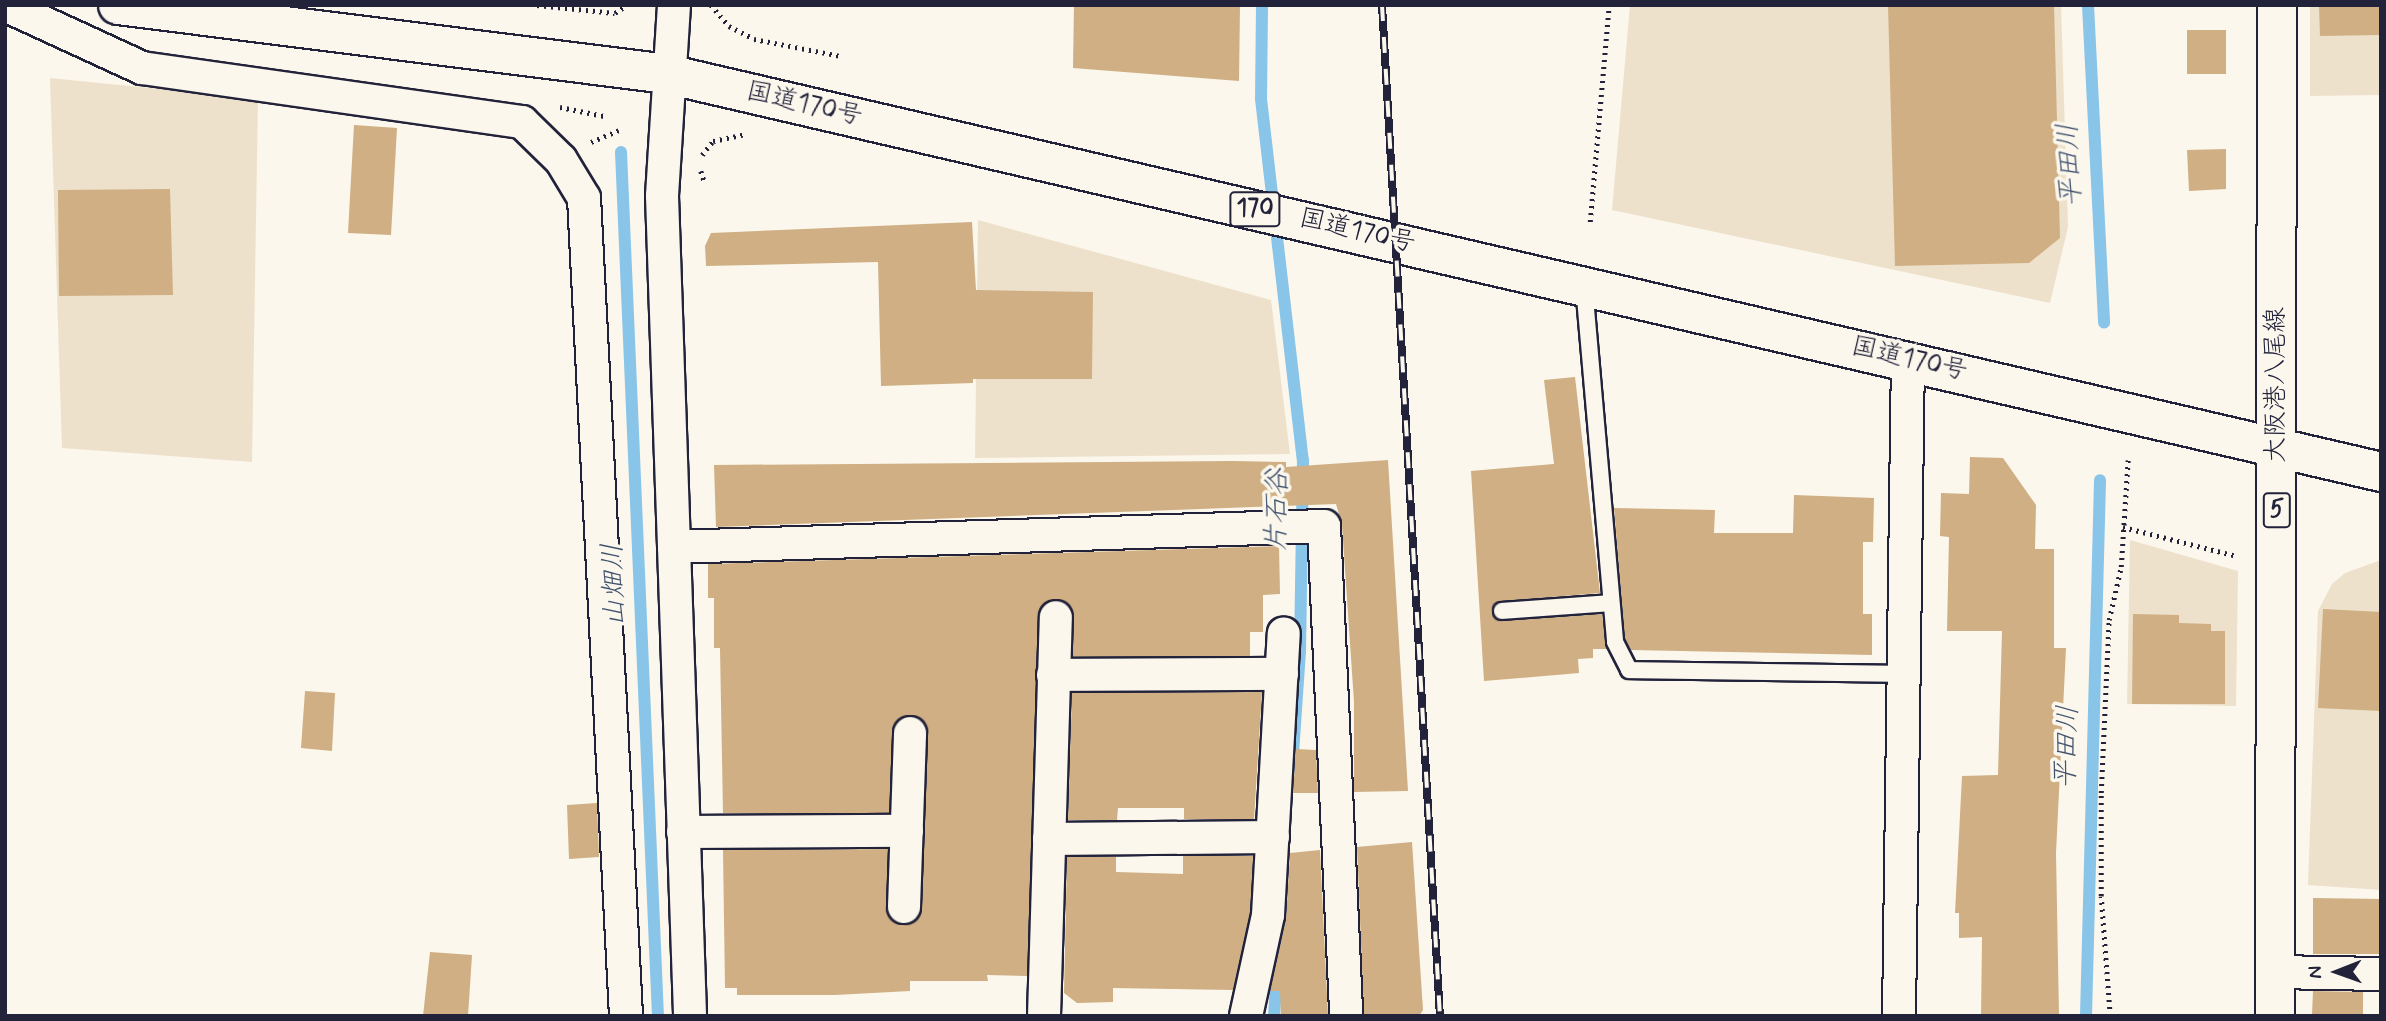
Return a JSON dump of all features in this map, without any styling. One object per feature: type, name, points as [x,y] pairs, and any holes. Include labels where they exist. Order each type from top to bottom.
[{"type":"main road","name":"国道170号","points":[[118,5],[667,74],[1908,359],[2381,472]]},
{"type":"main road","name":"大阪港八尾線","points":[[2275,1016],[2277,5]]},
{"type":"street","points":[[5,5],[142,68],[522,122],[561,160],[584,198],[626,1016]]},
{"type":"street","points":[[674,5],[667,74],[662,196],[690,1016]]},
{"type":"street","points":[[1899,1016],[1908,359]]},
{"type":"street","points":[[674,547],[1324,526],[1346,1016]]},
{"type":"street","points":[[1044,1016],[1056,617]]},
{"type":"street","points":[[1246,1016],[1268,915],[1284,633]]},
{"type":"street","points":[[1053,675],[1282,674]]},
{"type":"street","points":[[904,907],[910,733]]},
{"type":"street","points":[[684,832],[907,831]]},
{"type":"street","points":[[1049,839],[1273,837]]},
{"type":"street","points":[[2275,972],[2381,974]]},
{"type":"lane","points":[[1583,284],[1615,642],[1629,670],[1902,674]]},
{"type":"lane","points":[[1502,611],[1611,603]]},
{"type":"path","points":[[537,5],[615,13],[627,5]]},
{"type":"path","points":[[711,5],[729,26],[754,39],[841,56]]},
{"type":"path","points":[[1590,222],[1609,5]]},
{"type":"path","points":[[693,177],[695,164],[713,141],[750,133]]},
{"type":"path","points":[[2110,1016],[2101,895],[2101,793],[2109,620],[2121,567],[2128,460]]},
{"type":"path","points":[[2123,527],[2242,557]]},
{"type":"shaded area","points":[[1630,5],[2061,5],[2068,227],[2050,303],[1612,210]]},
{"type":"shaded area","points":[[2310,5],[2381,5],[2381,95],[2310,96]]},
{"type":"shaded area","points":[[50,78],[258,99],[252,462],[62,448]]},
{"type":"shaded area","points":[[978,220],[1271,300],[1290,454],[975,458]]},
{"type":"shaded area","points":[[2130,540],[2238,571],[2236,706],[2127,704]]},
{"type":"shaded area","points":[[2381,560],[2381,890],[2308,885],[2318,611],[2332,584],[2345,573]]},
{"type":"building","points":[[1074,5],[1240,5],[1239,81],[1073,68]]},
{"type":"building","points":[[1888,5],[2054,5],[2060,238],[2029,263],[1895,266]]},
{"type":"building","points":[[2319,5],[2381,5],[2381,35],[2320,36]]},
{"type":"building","points":[[2187,30],[2226,30],[2226,74],[2187,74]]},
{"type":"building","points":[[354,125],[397,128],[391,235],[348,233]]},
{"type":"building","points":[[2226,149],[2226,189],[2189,191],[2187,150]]},
{"type":"building","points":[[170,189],[173,295],[59,296],[58,190]]},
{"type":"building","points":[[972,222],[976,290],[1093,292],[1092,379],[973,379],[973,383],[881,386],[878,262],[706,266],[705,246],[711,233]]},
{"type":"building","points":[[1575,377],[1600,593],[1501,601],[1492,612],[1503,621],[1602,614],[1607,649],[1593,649],[1593,658],[1578,659],[1579,673],[1484,681],[1471,471],[1554,464],[1544,380]]},
{"type":"building","points":[[1970,457],[2003,458],[2036,505],[2035,549],[2054,549],[2054,648],[2066,648],[2056,853],[2059,1016],[1981,1016],[1982,937],[1959,938],[1959,913],[1955,913],[1962,776],[1998,775],[2002,631],[1947,631],[1949,537],[1940,536],[1941,493],[1969,494]]},
{"type":"building","points":[[1388,460],[1408,791],[1354,792],[1354,702],[1342,525],[1336,504],[716,527],[714,465],[1232,461],[1286,462],[1286,467]]},
{"type":"building","points":[[1794,495],[1874,498],[1873,542],[1863,542],[1863,614],[1872,614],[1872,655],[1631,650],[1625,639],[1614,508],[1715,510],[1714,533],[1793,533]]},
{"type":"building","points":[[1279,546],[1280,594],[1263,595],[1263,632],[1250,632],[1250,656],[1073,657],[1072,608],[1056,599],[1040,608],[1027,976],[987,975],[988,981],[910,981],[910,991],[835,995],[737,995],[737,988],[725,988],[723,850],[888,849],[888,915],[903,925],[919,917],[928,734],[926,724],[911,715],[894,724],[889,813],[723,813],[720,648],[714,648],[714,598],[708,598],[708,564]]},
{"type":"building","points":[[2323,609],[2381,612],[2381,711],[2318,708]]},
{"type":"building","points":[[2133,614],[2179,615],[2179,623],[2211,624],[2211,631],[2225,631],[2225,704],[2132,704]]},
{"type":"building","points":[[305,691],[335,693],[332,751],[301,748]]},
{"type":"building","points":[[1262,692],[1254,819],[1184,819],[1184,808],[1118,808],[1117,820],[1068,820],[1072,693]]},
{"type":"building","points":[[1296,749],[1316,750],[1318,793],[1293,793]]},
{"type":"building","points":[[597,803],[599,857],[569,859],[567,805]]},
{"type":"building","points":[[1412,842],[1423,1010],[1419,1016],[1364,1016],[1357,847]]},
{"type":"building","points":[[1320,850],[1328,1016],[1281,1016],[1280,991],[1270,991],[1286,919],[1290,853]]},
{"type":"building","points":[[1183,856],[1253,856],[1250,913],[1233,990],[1113,988],[1113,1002],[1077,1003],[1064,993],[1067,857],[1116,857],[1116,872],[1183,874]]},
{"type":"building","points":[[2313,898],[2381,899],[2381,954],[2313,954]]},
{"type":"building","points":[[430,952],[472,955],[468,1016],[423,1016]]},
{"type":"building","points":[[2313,991],[2363,992],[2363,1014],[2312,1015]]},
{"type":"waterway","name":"片石谷","points":[[1262,5],[1261,99],[1303,460],[1300,651],[1292,769]]},
{"type":"waterway","name":"平田川","points":[[2088,5],[2104,323]]},
{"type":"waterway","name":"山畑川","points":[[621,152],[658,1016]]},
{"type":"waterway","name":"平田川","points":[[2086,1016],[2100,480]]},
{"type":"waterway","name":"片石谷","points":[[1274,1016],[1281,916]]},
{"type":"railway","points":[[1382,5],[1440,1016]]}]
